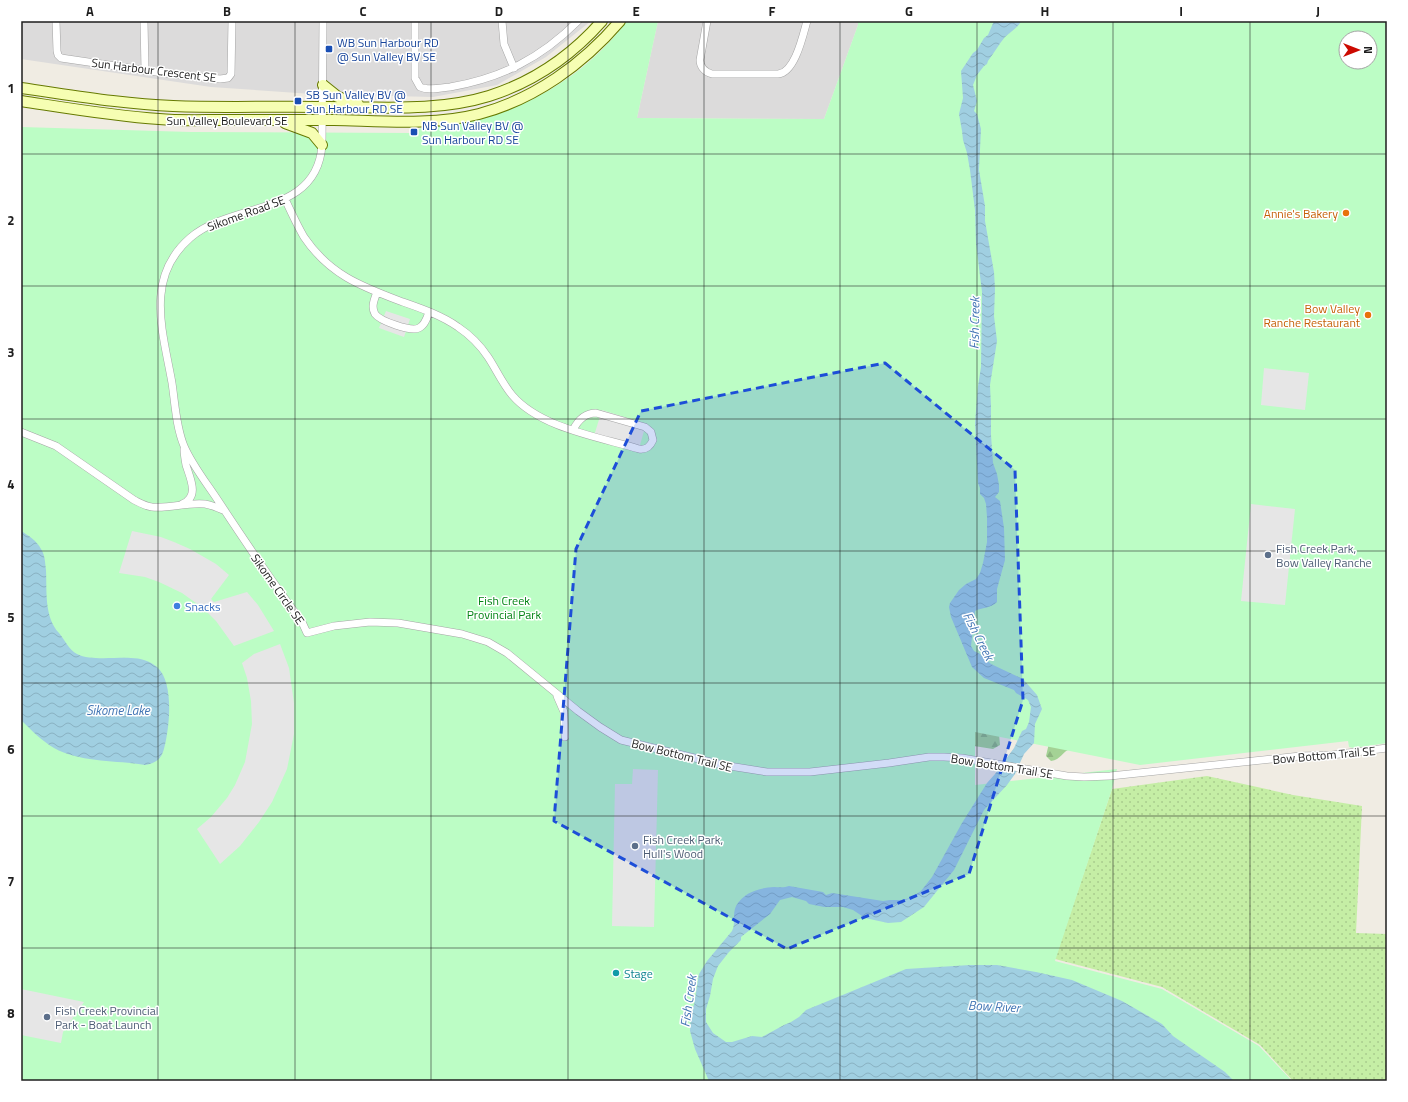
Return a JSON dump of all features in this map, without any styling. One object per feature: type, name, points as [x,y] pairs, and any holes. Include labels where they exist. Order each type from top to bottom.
[{"type":"main road","name":"Sun Valley Boulevard SE","points":[[21,88],[105,100],[154,105],[223,107],[445,106],[476,100],[508,89],[537,75],[576,47],[602,21]]},
{"type":"main road","name":"Sun Valley Boulevard SE","points":[[21,101],[104,113],[161,119],[419,121],[462,117],[495,109],[533,92],[569,70],[593,50],[620,21]]},
{"type":"main road","points":[[323,84],[333,94],[342,99],[372,107]]},
{"type":"main road","points":[[274,120],[310,132],[322,145]]},
{"type":"street","name":"Sun Harbour Crescent SE","points":[[56,21],[57,51],[61,58],[220,79],[228,78],[232,70],[232,21]]},
{"type":"street","points":[[144,21],[145,70]]},
{"type":"street","name":"Sikome Road SE","points":[[178,506],[188,500],[193,490],[186,462],[160,313],[161,290],[167,269],[179,249],[190,237],[200,230],[222,220],[285,199],[299,191],[311,178],[319,163],[322,145],[323,21]]},
{"type":"street","points":[[415,21],[415,78],[420,87],[428,89],[470,83],[492,77],[514,68],[549,47],[578,21]]},
{"type":"street","points":[[502,21],[504,44],[514,68]]},
{"type":"street","points":[[707,21],[700,60],[704,70],[712,74],[781,74],[789,69],[800,45],[806,21]]},
{"type":"street","points":[[285,199],[300,230],[319,256],[340,274],[358,285],[429,312],[456,325],[474,340],[489,358],[509,391],[525,408],[544,419],[573,430],[639,449],[648,447],[653,440],[651,432],[645,427],[596,413],[591,413],[582,417],[573,430]]},
{"type":"street","points":[[377,292],[373,302],[373,308],[376,315],[381,319],[408,329],[415,329],[423,325],[429,312]]},
{"type":"street","points":[[21,432],[56,446],[134,500],[151,507],[204,504],[225,511]]},
{"type":"street","name":"Sikome Road SE","points":[[184,444],[225,511]]},
{"type":"street","name":"Sikome Circle SE","points":[[225,511],[302,622],[307,633],[329,626],[384,622],[398,623],[478,638],[496,646],[512,656],[583,715],[621,740]]},
{"type":"street","name":"Sikome Circle SE","points":[[555,692],[564,712],[565,738]]},
{"type":"street","name":"Bow Bottom Trail SE","points":[[621,740],[723,765],[767,772],[810,772],[929,757],[962,758],[1075,777],[1110,776],[1300,756],[1332,755],[1387,748]]},
{"type":"highlighted area","points":[[885,363],[1015,470],[1023,700],[969,874],[787,949],[554,821],[576,549],[641,411]]},
{"type":"shaded area","points":[[21,21],[591,21],[546,57],[497,85],[433,97],[312,94],[211,87],[21,59]]},
{"type":"shaded area","points":[[658,21],[858,21],[858,25],[824,119],[637,118]]},
{"type":"shaded area","points":[[386,311],[410,319],[404,337],[379,328]]},
{"type":"shaded area","points":[[1264,368],[1309,373],[1305,410],[1261,405]]},
{"type":"shaded area","points":[[602,410],[646,424],[638,452],[593,439]]},
{"type":"shaded area","name":"Fish Creek Park, Bow Valley Ranche","points":[[1251,504],[1295,509],[1285,605],[1241,601]]},
{"type":"shaded area","points":[[132,531],[161,537],[174,542],[190,549],[216,564],[229,575],[211,599],[214,602],[247,592],[258,605],[274,631],[234,646],[216,621],[203,608],[182,593],[145,577],[119,573]]},
{"type":"shaded area","points":[[280,644],[289,668],[294,703],[294,734],[287,769],[272,802],[259,822],[240,846],[220,864],[197,829],[211,817],[227,798],[235,785],[245,762],[252,724],[251,701],[247,678],[242,663],[254,654]]},
{"type":"shaded area","name":"Fish Creek Park, Hull's Wood","points":[[633,769],[658,770],[654,927],[612,926],[615,784],[632,784]]},
{"type":"shaded area","name":"Fish Creek Provincial Park - Boat Launch","points":[[21,989],[84,1002],[63,1032],[61,1043],[21,1035]]},
{"type":"green space","name":"Fish Creek Provincial Park","points":[[627,21],[658,21],[637,118],[824,119],[858,25],[858,21],[1387,21],[1387,743],[1354,748],[1349,747],[1348,741],[1140,765],[975,732],[975,785],[1117,769],[1112,789],[1055,961],[1162,989],[1259,1046],[1292,1081],[21,1081],[21,127],[191,132],[413,133],[427,126],[473,120],[521,104],[561,83],[597,55]]},
{"type":"green space","points":[[970,726],[999,734],[1000,745],[993,749],[974,746]]},
{"type":"green space","points":[[1049,743],[1071,749],[1057,759],[1051,761],[1046,756]]},
{"type":"green space","points":[[1207,776],[1293,795],[1362,806],[1356,933],[1387,934],[1387,1081],[1293,1081],[1260,1045],[1162,987],[1055,959],[1112,789]]},
{"type":"water","name":"Bow River","points":[[994,21],[1021,21],[1003,40],[987,64],[977,75],[973,85],[977,101],[974,111],[977,114],[981,129],[979,170],[985,206],[985,221],[994,272],[994,316],[997,341],[990,385],[991,435],[993,463],[999,485],[999,492],[995,497],[1000,501],[1004,528],[1005,560],[997,589],[997,602],[992,606],[975,611],[971,646],[974,651],[980,654],[991,664],[1023,679],[1037,695],[1042,709],[1035,724],[1034,743],[1024,754],[1015,774],[1007,785],[984,810],[954,870],[924,907],[901,922],[888,923],[865,918],[853,910],[843,907],[824,907],[809,904],[806,901],[792,897],[780,900],[770,914],[741,937],[741,940],[718,966],[713,979],[706,1009],[706,1022],[713,1033],[726,1042],[732,1042],[752,1036],[762,1037],[791,1022],[806,1010],[906,969],[997,965],[1072,980],[1122,1001],[1162,1024],[1173,1036],[1225,1072],[1234,1081],[709,1081],[695,1049],[690,1031],[691,1010],[694,1005],[699,974],[707,961],[732,931],[734,925],[734,913],[739,901],[743,897],[757,890],[789,886],[823,892],[826,895],[832,893],[883,901],[910,898],[921,891],[932,877],[962,823],[987,783],[1014,748],[1022,731],[1026,729],[1029,722],[1031,707],[1028,700],[1016,693],[1014,690],[984,678],[972,667],[951,617],[949,607],[959,590],[966,584],[976,579],[980,573],[987,542],[986,504],[984,498],[980,494],[978,483],[975,423],[981,367],[982,292],[970,170],[959,114],[963,98],[961,71],[984,38],[988,35]]},
{"type":"water","name":"Sikome Lake","points":[[21,531],[35,541],[42,551],[45,559],[47,603],[49,612],[54,627],[67,645],[77,654],[83,656],[141,659],[157,667],[162,673],[168,691],[169,722],[163,753],[155,762],[145,765],[87,759],[64,753],[50,745],[21,720]]},
{"type":"place","name":"WB Sun Harbour RD @ Sun Valley BV SE","points":[[329,49]]},
{"type":"place","name":"SB Sun Valley BV @ Sun Harbour RD SE","points":[[298,101]]},
{"type":"place","name":"NB Sun Valley BV @ Sun Harbour RD SE","points":[[414,132]]},
{"type":"place","name":"Annie's Bakery","points":[[1346,213]]},
{"type":"place","name":"Bow Valley Ranche Restaurant","points":[[1368,315]]},
{"type":"place","name":"Fish Creek Park, Bow Valley Ranche","points":[[1268,555]]},
{"type":"place","name":"Snacks","points":[[177,606]]},
{"type":"place","name":"Fish Creek Park, Hull's Wood","points":[[635,846]]},
{"type":"place","name":"Stage","points":[[616,973]]},
{"type":"place","name":"Fish Creek Provincial Park - Boat Launch","points":[[47,1017]]},
{"type":"water label","name":"Fish Creek","points":[[974,323]]},
{"type":"water label","name":"Fish Creek","points":[[979,636]]},
{"type":"water label","name":"Fish Creek","points":[[688,1001]]}]
